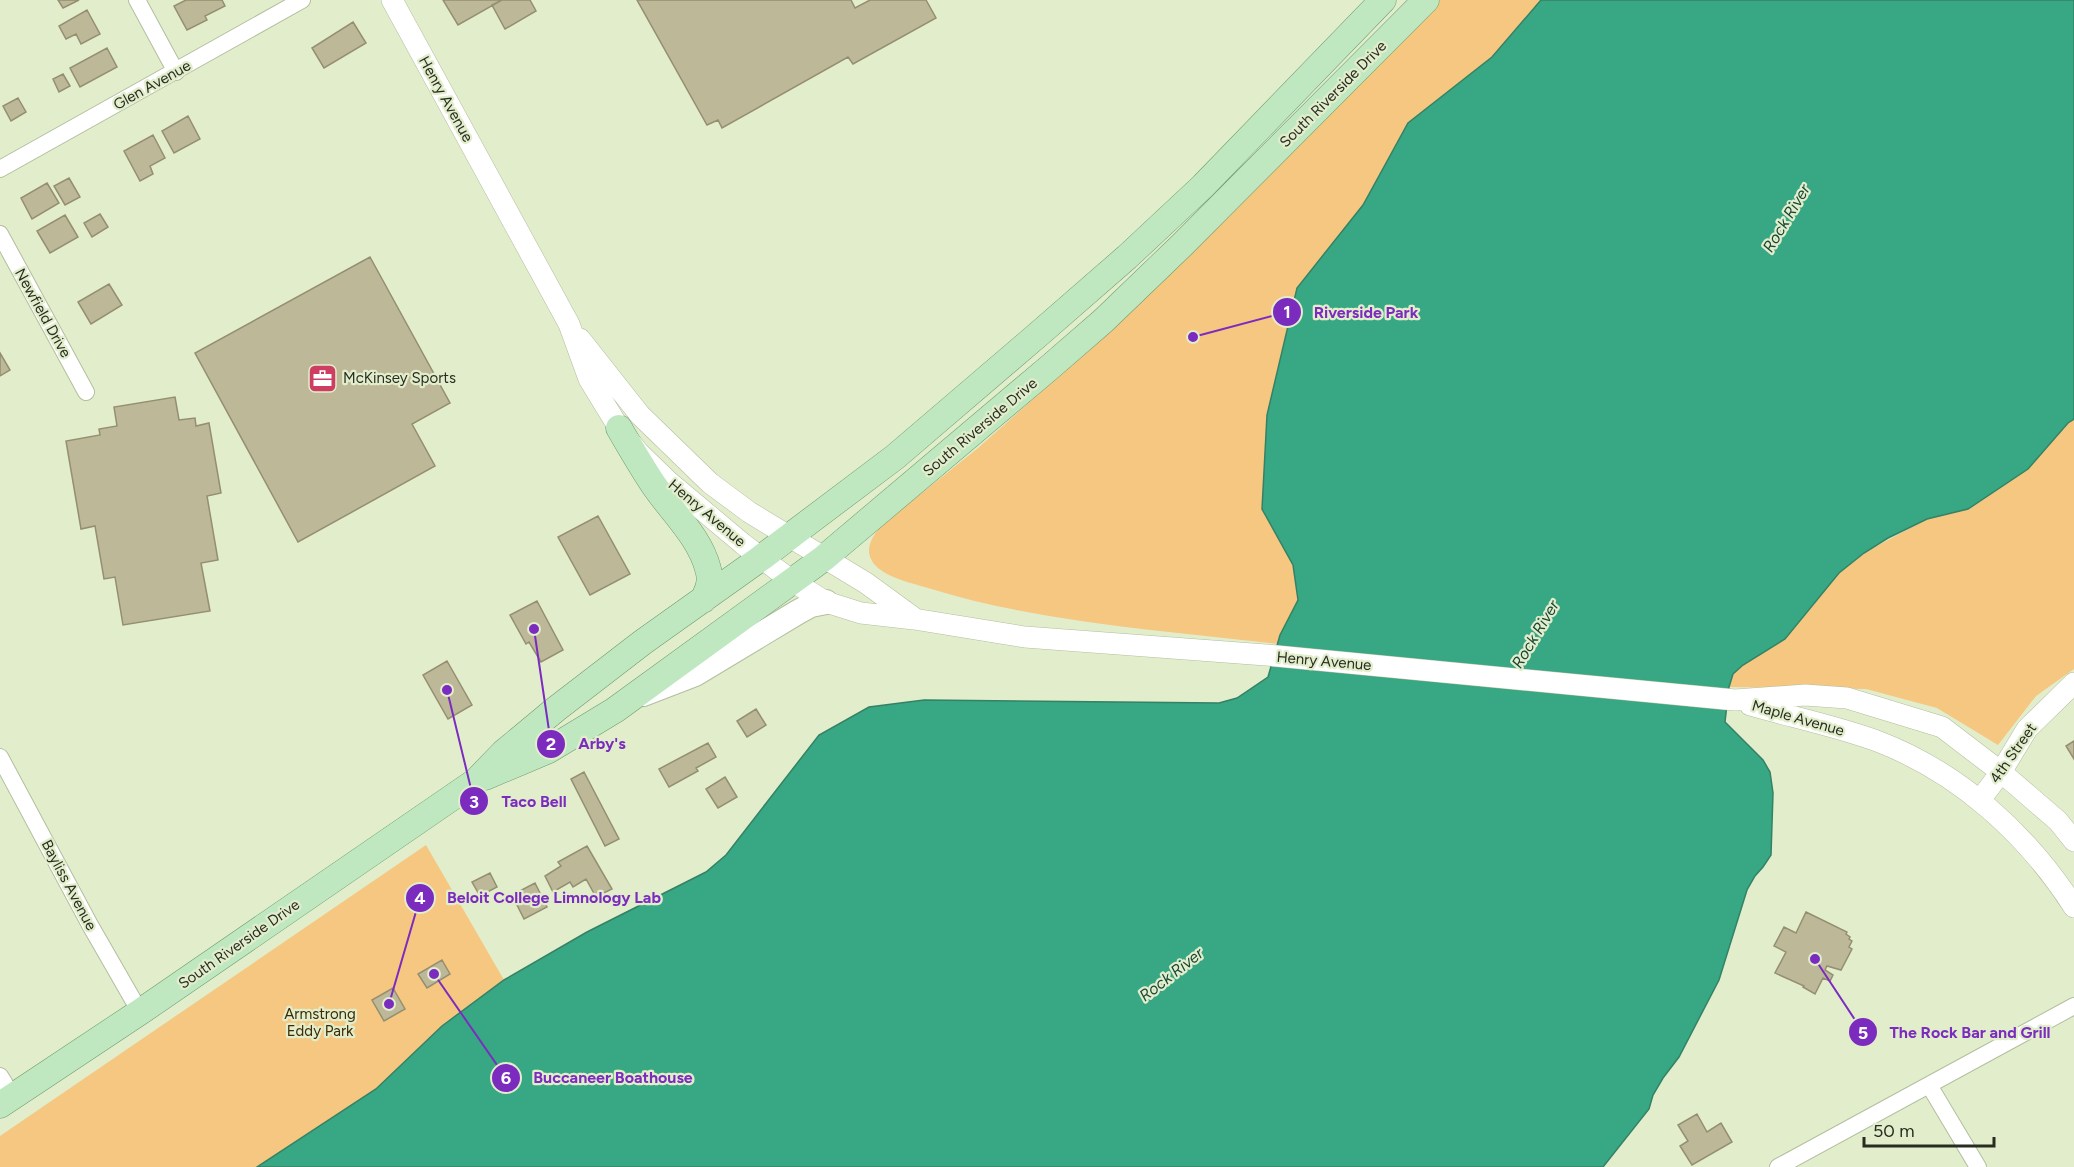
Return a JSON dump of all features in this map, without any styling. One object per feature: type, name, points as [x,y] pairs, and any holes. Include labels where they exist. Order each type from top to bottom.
[{"type":"main road","name":"South Riverside Drive","points":[[476,781],[503,753],[556,709],[894,457],[1127,257],[1228,162],[1383,0]]},
{"type":"main road","name":"South Riverside Drive","points":[[4,1093],[140,1012],[476,781],[549,750],[633,698],[824,558],[1103,321],[1426,0]]},
{"type":"main road","points":[[619,429],[653,484],[704,557],[710,581],[703,600]]},
{"type":"main road","points":[[633,698],[695,674],[798,612],[811,605],[826,602]]},
{"type":"street","points":[[137,0],[176,72]]},
{"type":"street","name":"Glen Avenue","points":[[0,169],[302,0]]},
{"type":"street","name":"Henry Avenue","points":[[392,0],[569,324],[589,379],[619,429],[639,453],[669,482],[761,558],[826,602],[861,613],[1024,637],[1266,656],[1735,700]]},
{"type":"street","name":"Newfield Drive","points":[[0,234],[86,392]]},
{"type":"street","name":"Henry Avenue","points":[[569,324],[634,409],[666,443],[724,494],[866,584],[914,619]]},
{"type":"street","name":"4th Street","points":[[1980,800],[2001,772],[2026,729],[2074,683]]},
{"type":"street","name":"Maple Avenue","points":[[1735,700],[1805,695],[1847,698],[1942,727],[2001,772],[2058,821],[2074,840]]},
{"type":"street","name":"Maple Avenue","points":[[1735,700],[1878,741],[1941,772],[1980,800],[2016,834],[2052,876],[2074,907]]},
{"type":"street","name":"Bayliss Avenue","points":[[0,757],[90,925],[140,1012]]},
{"type":"street","points":[[1778,1167],[2074,1006]]},
{"type":"street","points":[[1929,1085],[1978,1167]]},
{"type":"green space","points":[[1439,0],[1541,0],[1492,57],[1408,123],[1363,205],[1297,288],[1262,509],[1293,565],[1298,600],[1278,644],[1102,624],[1014,610],[909,582],[889,575],[878,568],[873,563],[869,552],[871,541],[882,525],[978,448],[1069,367]]},
{"type":"green space","points":[[2074,419],[2074,669],[2036,696],[1998,745],[1937,708],[1866,689],[1729,687],[1733,674],[1742,665],[1785,639],[1839,573],[1864,553],[1927,519],[1968,509],[2028,469]]},
{"type":"green space","name":"Armstrong Eddy Park","points":[[426,845],[504,980],[442,1026],[376,1089],[257,1167],[0,1167],[0,1136]]},
{"type":"water","name":"Rock River","points":[[1541,0],[2074,0],[2074,419],[2028,469],[1968,509],[1927,519],[1888,538],[1864,553],[1839,573],[1785,639],[1743,665],[1733,674],[1729,687],[1725,722],[1763,760],[1770,772],[1773,793],[1771,855],[1747,890],[1719,980],[1679,1057],[1653,1095],[1649,1109],[1603,1167],[257,1167],[376,1089],[442,1026],[504,980],[587,932],[706,872],[726,855],[819,735],[869,707],[924,700],[1219,703],[1237,698],[1268,677],[1280,635],[1298,600],[1293,565],[1262,509],[1267,415],[1297,288],[1363,205],[1408,123],[1492,57]]},
{"type":"building","points":[[58,0],[79,0],[63,8]]},
{"type":"building","points":[[186,0],[222,0],[225,6],[205,16],[207,20],[187,30],[174,6]]},
{"type":"building","points":[[443,0],[502,0],[458,25]]},
{"type":"building","points":[[502,0],[530,0],[536,11],[505,29],[492,5]]},
{"type":"building","points":[[637,0],[851,0],[855,8],[870,0],[926,0],[936,18],[853,64],[848,57],[722,128],[718,120],[707,125]]},
{"type":"building","points":[[87,10],[100,34],[81,44],[76,34],[66,39],[59,26]]},
{"type":"building","points":[[353,22],[366,43],[324,68],[312,48]]},
{"type":"building","points":[[107,48],[117,67],[80,87],[70,68]]},
{"type":"building","points":[[63,74],[70,86],[59,92],[53,79]]},
{"type":"building","points":[[18,98],[26,112],[11,121],[3,106]]},
{"type":"building","points":[[188,116],[200,139],[174,153],[162,131]]},
{"type":"building","points":[[153,135],[165,158],[150,166],[153,174],[140,181],[124,151]]},
{"type":"building","points":[[69,178],[80,197],[65,205],[54,186]]},
{"type":"building","points":[[47,183],[59,203],[32,219],[21,198]]},
{"type":"building","points":[[100,214],[108,227],[92,237],[84,223]]},
{"type":"building","points":[[65,215],[78,237],[50,253],[37,231]]},
{"type":"building","name":"McKinsey Sports","points":[[370,257],[450,403],[412,424],[435,466],[298,542],[195,353]]},
{"type":"building","points":[[109,284],[122,305],[91,324],[78,302]]},
{"type":"building","points":[[0,353],[10,370],[0,376]]},
{"type":"building","points":[[175,397],[179,420],[195,418],[196,426],[209,423],[221,493],[207,496],[218,560],[201,563],[210,611],[123,625],[115,577],[104,579],[95,526],[81,529],[66,441],[100,435],[99,429],[117,426],[114,407]]},
{"type":"building","points":[[598,516],[630,574],[590,595],[558,537]]},
{"type":"building","points":[[537,601],[563,650],[541,662],[529,642],[526,644],[510,615]]},
{"type":"building","points":[[447,661],[472,705],[448,719],[423,675]]},
{"type":"building","points":[[756,709],[766,725],[747,737],[737,721]]},
{"type":"building","points":[[2074,741],[2074,759],[2066,746]]},
{"type":"building","points":[[708,743],[716,757],[696,768],[698,771],[669,787],[659,769]]},
{"type":"building","points":[[584,772],[619,839],[605,846],[571,779]]},
{"type":"building","points":[[725,777],[737,797],[718,808],[706,789]]},
{"type":"building","points":[[587,846],[612,889],[596,897],[586,879],[573,887],[570,882],[553,892],[545,876],[561,866],[558,862]]},
{"type":"building","points":[[490,873],[497,887],[480,896],[472,882]]},
{"type":"building","points":[[535,883],[547,907],[524,919],[512,895]]},
{"type":"building","points":[[1806,912],[1847,932],[1846,934],[1852,941],[1849,947],[1852,949],[1841,970],[1827,966],[1825,970],[1833,975],[1830,981],[1823,978],[1815,994],[1804,986],[1775,973],[1786,952],[1774,946],[1784,927],[1796,933]]},
{"type":"building","points":[[442,960],[450,974],[427,988],[418,974]]},
{"type":"building","points":[[393,988],[405,1009],[384,1021],[372,1000]]},
{"type":"building","points":[[1697,1114],[1707,1132],[1721,1123],[1732,1142],[1692,1165],[1680,1146],[1688,1141],[1678,1125]]},
{"type":"place","name":"Riverside Park","points":[[1193,337]]},
{"type":"place","name":"McKinsey Sports","points":[[322,378]]},
{"type":"place","name":"Arby's","points":[[534,629]]},
{"type":"place","name":"Taco Bell","points":[[447,690]]},
{"type":"place","name":"The Rock Bar and Grill","points":[[1815,959]]},
{"type":"place","name":"Buccaneer Boathouse","points":[[434,974]]},
{"type":"place","name":"Beloit College Limnology Lab","points":[[389,1004]]}]
